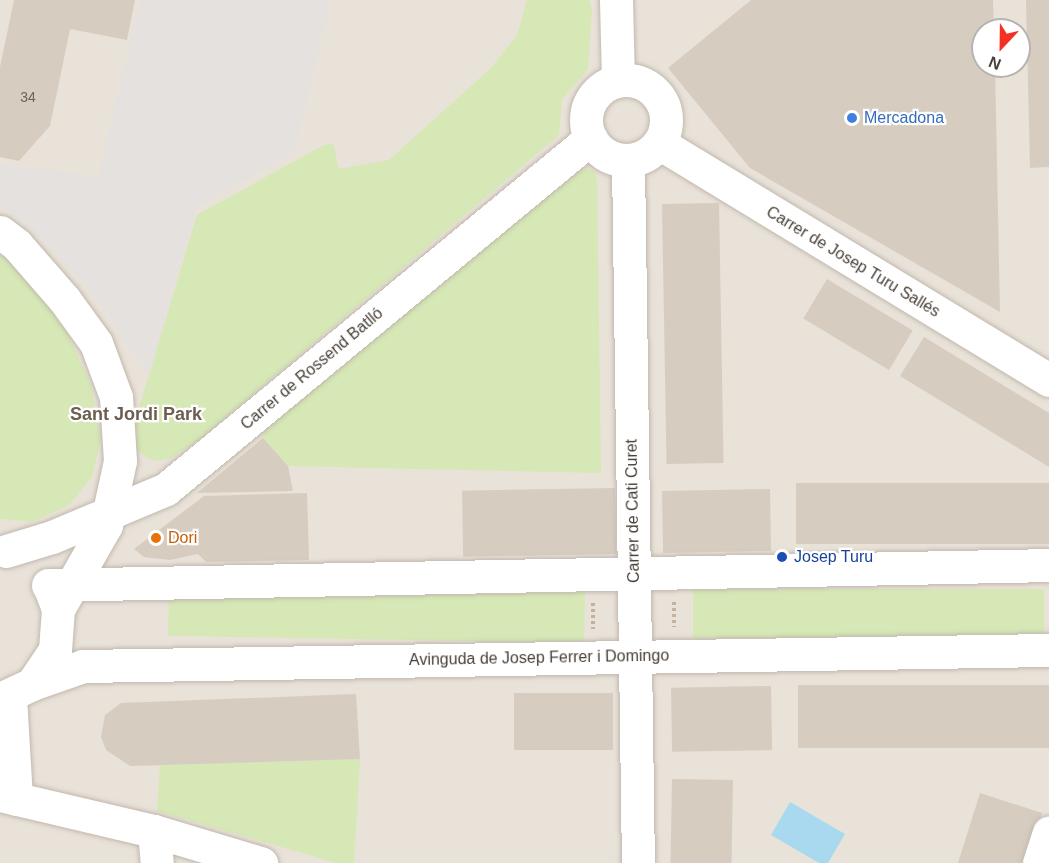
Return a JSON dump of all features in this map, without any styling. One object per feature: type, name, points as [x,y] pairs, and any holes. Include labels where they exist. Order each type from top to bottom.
[{"type":"street","points":[[617,4],[618,80]]},
{"type":"street","points":[[618,80],[642,83],[660,98],[666,121],[659,143],[650,152],[628,160],[606,154],[591,138],[587,126],[590,102],[607,85],[618,80]]},
{"type":"street","name":"Carrer de Rossend Batlló","points":[[3,551],[52,537],[109,511],[166,489],[591,138]]},
{"type":"street","name":"Carrer de Josep Turu Sallés","points":[[659,143],[1049,380]]},
{"type":"street","name":"Carrer de Cati Curet","points":[[628,160],[638,863]]},
{"type":"street","points":[[0,232],[17,244],[96,343],[116,397],[120,461],[106,525],[59,593],[55,650],[14,694],[8,797],[156,847],[261,863]]},
{"type":"street","points":[[120,461],[137,484],[166,489]]},
{"type":"street","points":[[3,551],[37,570],[59,593],[592,575],[1049,565]]},
{"type":"street","name":"Avinguda de Josep Ferrer i Domingo","points":[[14,694],[83,666],[1049,650]]},
{"type":"street","points":[[1039,863],[1049,833]]},
{"type":"path","points":[[674,574],[674,656]]},
{"type":"path","points":[[592,575],[593,656]]},
{"type":"shaded area","points":[[0,0],[1049,0],[1049,863],[0,863],[0,519],[32,522],[26,275],[0,254]]},
{"type":"shaded area","points":[[140,0],[331,0],[294,152],[197,207],[149,376],[90,289],[34,231],[0,205],[0,164],[98,176]]},
{"type":"green space","points":[[527,0],[589,0],[592,9],[588,69],[562,100],[559,135],[199,440],[171,458],[156,461],[147,458],[136,449],[136,418],[197,215],[322,146],[333,143],[339,169],[389,160],[490,69],[517,35]]},
{"type":"green space","points":[[576,170],[595,171],[597,183],[601,473],[288,466],[263,438],[265,425]]},
{"type":"green space","points":[[0,254],[26,275],[61,319],[91,385],[101,438],[92,477],[69,505],[32,522],[0,519]]},
{"type":"green space","points":[[169,584],[585,591],[584,643],[168,636]]},
{"type":"green space","points":[[693,589],[1044,589],[1044,638],[693,638]]},
{"type":"green space","points":[[360,759],[354,863],[337,863],[157,811],[160,765]]},
{"type":"water","points":[[790,802],[845,834],[828,863],[819,863],[771,835]]},
{"type":"building","points":[[14,0],[135,0],[127,40],[70,29],[50,126],[19,161],[0,157],[0,67]]},
{"type":"building","name":"Mercadona","points":[[751,0],[993,0],[994,18],[971,18],[971,78],[995,78],[1000,312],[750,168],[668,68]]},
{"type":"building","points":[[1026,0],[1049,0],[1049,167],[1030,168],[1028,78],[1031,78],[1031,18],[1026,18]]},
{"type":"building","points":[[719,203],[724,463],[667,464],[662,204]]},
{"type":"building","points":[[827,279],[913,331],[889,370],[803,318]]},
{"type":"building","points":[[924,337],[1049,413],[1049,467],[900,376]]},
{"type":"building","points":[[263,438],[288,466],[293,491],[197,493]]},
{"type":"building","points":[[796,483],[1049,483],[1049,544],[796,544]]},
{"type":"building","points":[[615,488],[616,554],[463,557],[462,491]]},
{"type":"building","points":[[770,489],[771,551],[663,553],[662,491]]},
{"type":"building","points":[[307,493],[309,560],[206,562],[198,554],[170,560],[144,557],[134,549],[204,496]]},
{"type":"building","points":[[798,685],[1049,685],[1049,748],[798,748]]},
{"type":"building","points":[[771,686],[772,750],[672,752],[671,688]]},
{"type":"building","points":[[514,693],[613,693],[613,750],[514,750]]},
{"type":"building","points":[[356,694],[360,759],[130,766],[106,750],[101,737],[105,715],[121,703]]},
{"type":"building","points":[[672,779],[733,780],[732,863],[671,863]]},
{"type":"building","points":[[980,793],[1042,813],[1026,863],[958,863]]},
{"type":"place","name":"Mercadona","points":[[852,118]]},
{"type":"place","name":"Dori","points":[[156,538]]},
{"type":"place","name":"Josep Turu","points":[[782,557]]},
{"type":"district","name":"Sant Jordi Park","points":[[136,414]]}]
